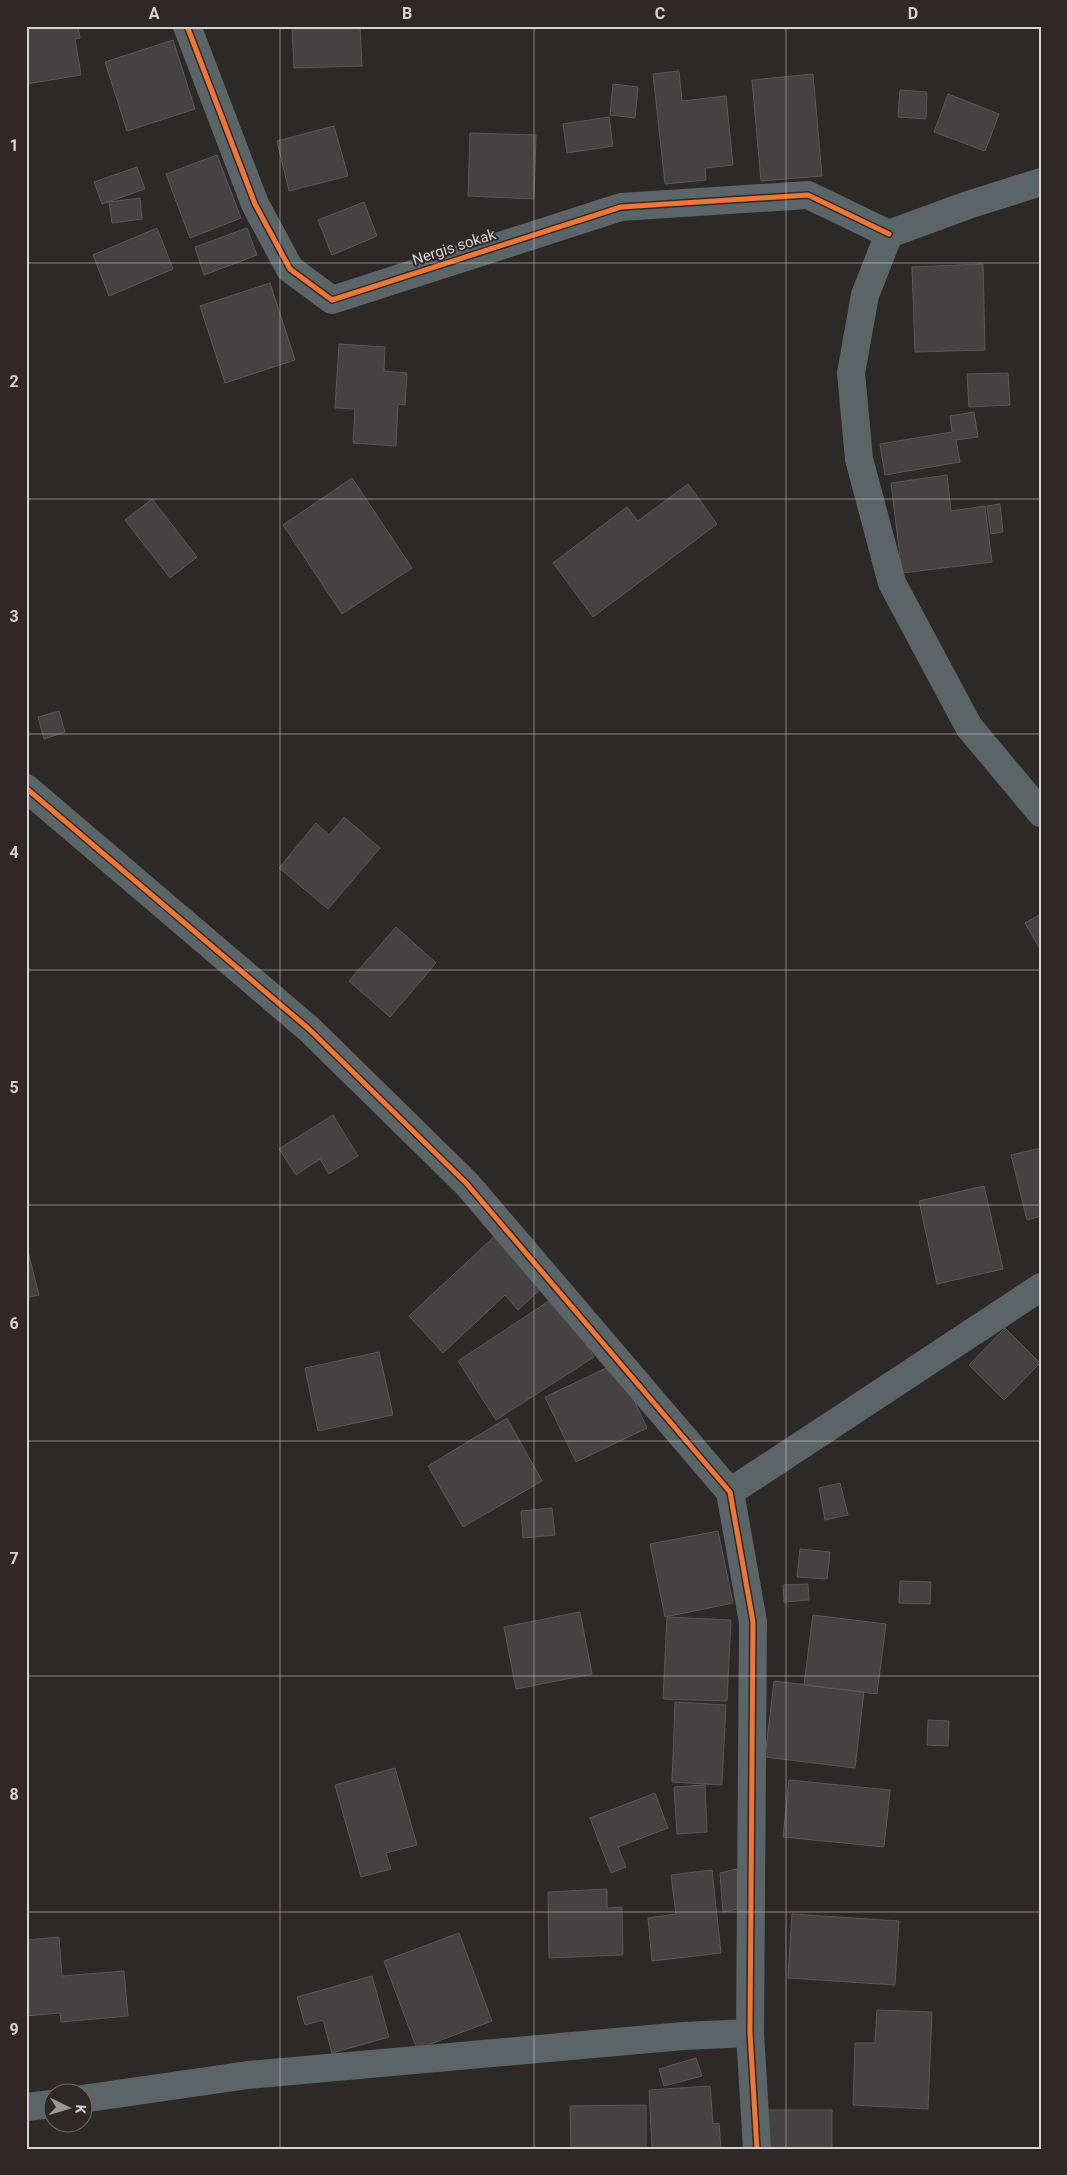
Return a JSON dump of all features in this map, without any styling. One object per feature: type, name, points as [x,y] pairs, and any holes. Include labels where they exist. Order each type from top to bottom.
[{"type":"street","name":"Nergis sokak","points":[[187,26],[255,204],[290,269],[332,300],[621,207],[808,195],[889,234]]},
{"type":"street","points":[[1041,182],[968,205],[889,234],[865,295],[850,373],[859,459],[892,582],[969,727],[1041,813]]},
{"type":"street","points":[[26,788],[309,1029],[467,1184],[730,1492],[753,1622],[750,2032],[757,2149]]},
{"type":"street","points":[[730,1492],[1041,1287]]},
{"type":"street","points":[[92,2098],[248,2075],[683,2036],[750,2032]]},
{"type":"street","points":[[26,2107],[42,2105]]},
{"type":"building","points":[[26,26],[78,26],[80,38],[75,39],[81,75],[26,84]]},
{"type":"building","points":[[292,26],[360,26],[362,66],[294,68]]},
{"type":"building","points":[[173,40],[195,109],[127,131],[105,62]]},
{"type":"building","points":[[679,71],[682,101],[726,96],[733,165],[705,168],[706,180],[665,184],[653,74]]},
{"type":"building","points":[[813,74],[822,176],[761,181],[752,80]]},
{"type":"building","points":[[613,84],[638,87],[635,118],[610,115]]},
{"type":"building","points":[[900,90],[927,92],[926,119],[898,117]]},
{"type":"building","points":[[948,94],[999,114],[985,151],[934,132]]},
{"type":"building","points":[[609,117],[613,146],[567,153],[563,124]]},
{"type":"building","points":[[334,126],[348,176],[289,191],[277,141]]},
{"type":"building","points":[[470,133],[536,135],[534,199],[468,196]]},
{"type":"building","points":[[217,155],[241,218],[190,238],[166,174]]},
{"type":"building","points":[[137,167],[145,189],[102,204],[94,182]]},
{"type":"building","points":[[140,198],[142,219],[112,223],[109,202]]},
{"type":"building","points":[[364,202],[377,236],[332,255],[318,220]]},
{"type":"building","points":[[157,228],[173,269],[109,296],[93,255]]},
{"type":"building","points":[[247,228],[257,255],[204,275],[195,247]]},
{"type":"building","points":[[983,264],[985,350],[915,352],[912,267]]},
{"type":"building","points":[[270,283],[295,360],[225,383],[200,306]]},
{"type":"building","points":[[339,344],[385,347],[384,371],[407,373],[405,405],[398,404],[396,446],[353,443],[355,409],[335,408]]},
{"type":"building","points":[[1008,373],[1010,405],[969,407],[967,374]]},
{"type":"building","points":[[974,412],[978,437],[956,440],[960,462],[885,475],[880,444],[952,432],[950,416]]},
{"type":"building","points":[[947,475],[951,511],[985,506],[992,562],[902,573],[891,483]]},
{"type":"building","points":[[352,478],[412,568],[342,614],[283,525]]},
{"type":"building","points":[[688,484],[717,524],[593,617],[553,563],[627,507],[638,521]]},
{"type":"building","points":[[152,499],[197,557],[170,578],[125,520]]},
{"type":"building","points":[[1000,504],[1003,532],[991,534],[987,506]]},
{"type":"building","points":[[59,711],[65,732],[44,739],[38,717]]},
{"type":"building","points":[[344,817],[380,848],[328,909],[279,868],[316,823],[329,835]]},
{"type":"building","points":[[1041,914],[1041,951],[1025,923]]},
{"type":"building","points":[[396,927],[436,963],[390,1017],[349,981]]},
{"type":"building","points":[[333,1115],[358,1156],[329,1174],[320,1159],[296,1175],[279,1149]]},
{"type":"building","points":[[1041,1148],[1041,1216],[1027,1220],[1011,1155]]},
{"type":"building","points":[[984,1186],[1003,1269],[937,1284],[919,1201]]},
{"type":"building","points":[[496,1235],[544,1286],[518,1310],[505,1295],[443,1353],[409,1316]]},
{"type":"building","points":[[26,1244],[39,1295],[26,1298]]},
{"type":"building","points":[[555,1297],[594,1357],[496,1420],[458,1361]]},
{"type":"building","points":[[1005,1328],[1040,1363],[1004,1400],[969,1365]]},
{"type":"building","points":[[379,1352],[393,1415],[318,1431],[305,1368]]},
{"type":"building","points":[[617,1363],[647,1428],[576,1462],[545,1397]]},
{"type":"building","points":[[507,1418],[542,1481],[463,1527],[428,1466]]},
{"type":"building","points":[[840,1483],[848,1515],[825,1520],[819,1488]]},
{"type":"building","points":[[552,1508],[555,1535],[523,1538],[521,1511]]},
{"type":"building","points":[[718,1531],[733,1603],[665,1617],[650,1544]]},
{"type":"building","points":[[800,1549],[830,1552],[827,1579],[797,1577]]},
{"type":"building","points":[[900,1581],[931,1582],[930,1604],[899,1603]]},
{"type":"building","points":[[808,1584],[809,1600],[784,1602],[783,1585]]},
{"type":"building","points":[[580,1612],[592,1674],[516,1689],[504,1627]]},
{"type":"building","points":[[813,1615],[886,1624],[877,1694],[804,1685]]},
{"type":"building","points":[[667,1617],[731,1620],[727,1701],[663,1699]]},
{"type":"building","points":[[774,1681],[864,1692],[855,1768],[765,1757]]},
{"type":"building","points":[[675,1702],[726,1705],[722,1785],[672,1782]]},
{"type":"building","points":[[928,1720],[949,1721],[948,1746],[927,1745]]},
{"type":"building","points":[[395,1768],[417,1845],[386,1853],[391,1869],[361,1877],[335,1785]]},
{"type":"building","points":[[789,1780],[890,1790],[884,1847],[783,1837]]},
{"type":"building","points":[[705,1785],[707,1832],[677,1834],[674,1787]]},
{"type":"building","points":[[655,1793],[668,1828],[618,1847],[626,1867],[611,1873],[590,1818]]},
{"type":"building","points":[[737,1869],[739,1909],[723,1912],[720,1873]]},
{"type":"building","points":[[712,1870],[721,1953],[652,1961],[648,1918],[676,1914],[671,1875]]},
{"type":"building","points":[[607,1889],[607,1908],[622,1907],[623,1955],[549,1958],[548,1892]]},
{"type":"building","points":[[792,1914],[899,1921],[895,1985],[788,1978]]},
{"type":"building","points":[[459,1933],[492,2021],[417,2049],[384,1961]]},
{"type":"building","points":[[59,1937],[62,1976],[124,1971],[128,2016],[61,2022],[60,2013],[26,2016],[26,1940]]},
{"type":"building","points":[[372,1976],[389,2037],[332,2053],[323,2020],[305,2025],[297,1997]]},
{"type":"building","points":[[877,2010],[932,2012],[928,2109],[853,2105],[855,2043],[875,2043]]},
{"type":"building","points":[[696,2058],[702,2076],[664,2086],[659,2069]]},
{"type":"building","points":[[710,2086],[713,2124],[719,2123],[721,2149],[652,2149],[649,2090]]},
{"type":"building","points":[[646,2105],[646,2149],[571,2149],[570,2106]]},
{"type":"building","points":[[766,2110],[832,2110],[832,2149],[766,2149]]},
{"type":"cycle path","points":[[187,26],[255,204],[290,269],[332,300],[621,207],[808,195],[889,234]]},
{"type":"cycle path","points":[[26,788],[309,1029],[467,1184],[730,1492],[753,1622],[750,2033],[757,2149]]}]
